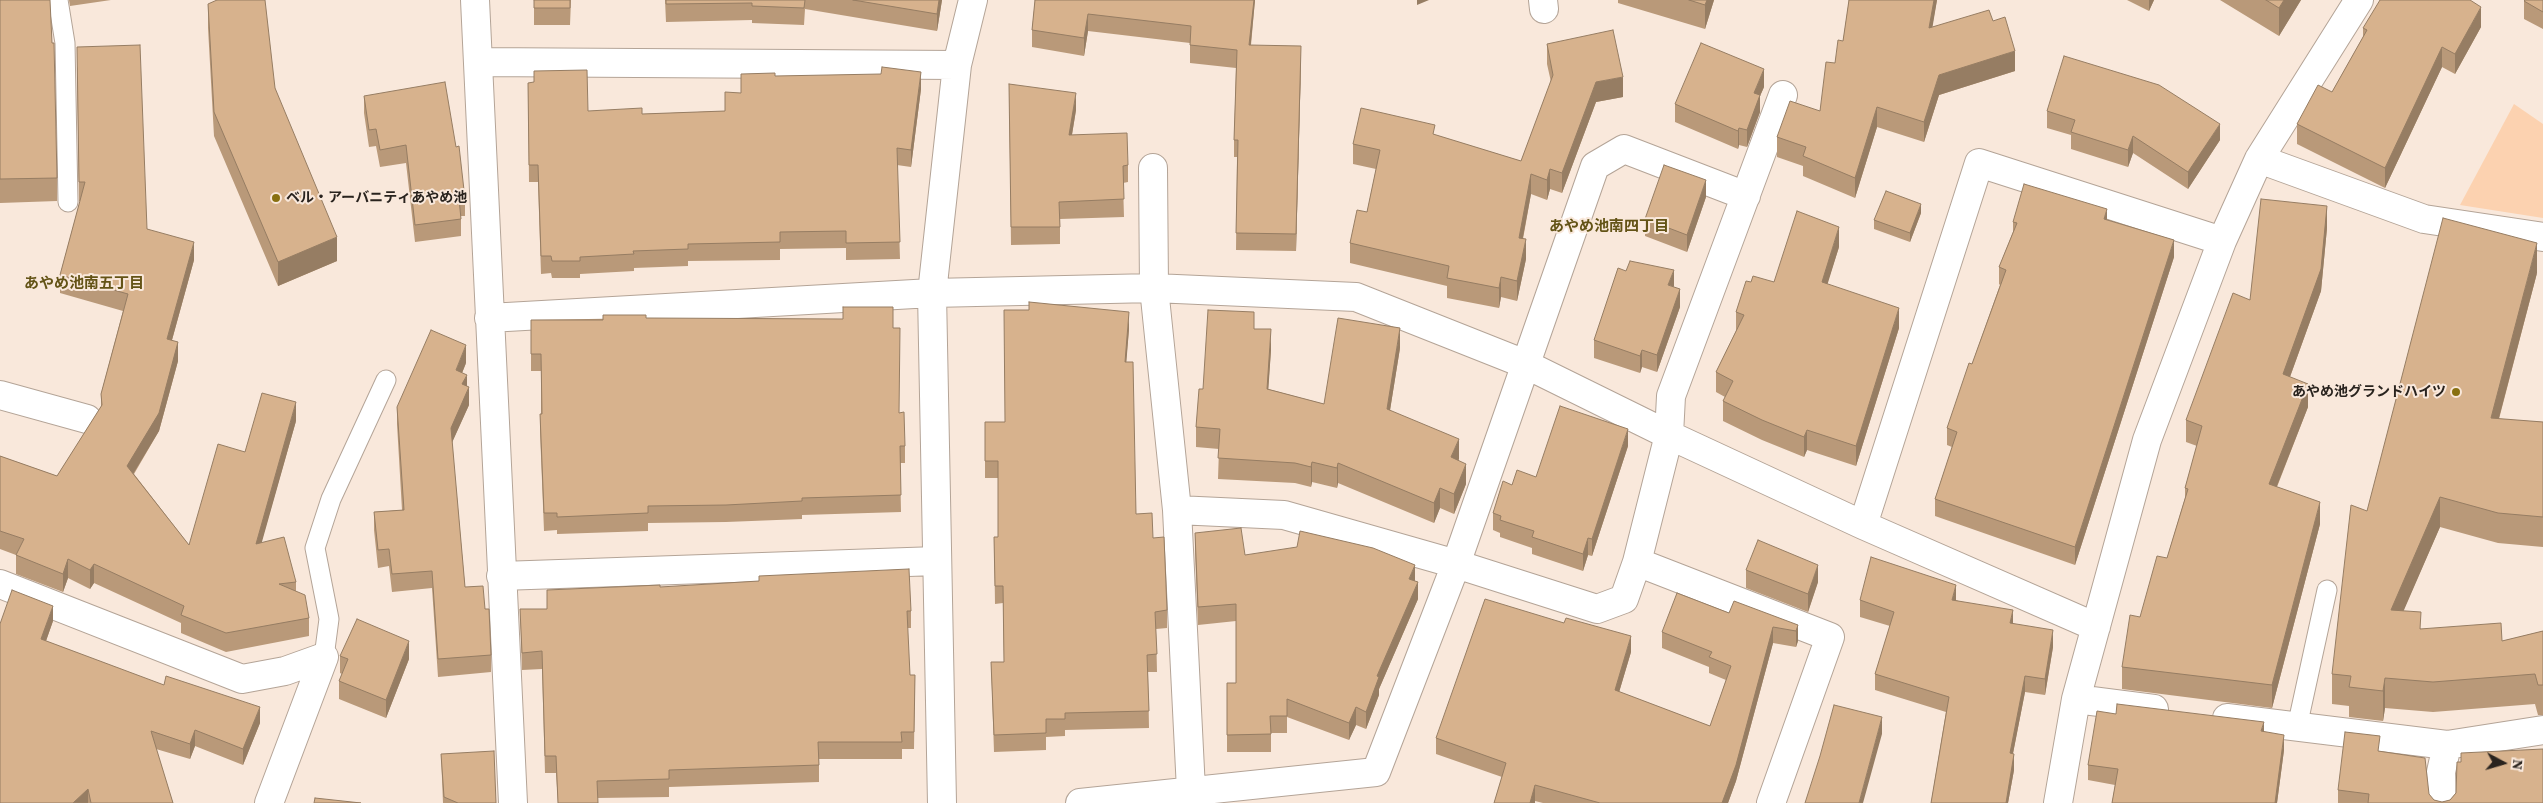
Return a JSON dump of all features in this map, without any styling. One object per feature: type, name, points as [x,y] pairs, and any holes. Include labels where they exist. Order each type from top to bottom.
[{"type":"street","points":[[475,0],[513,803]]},
{"type":"street","points":[[942,803],[932,293],[957,65],[973,0]]},
{"type":"street","points":[[2058,803],[2076,699],[2147,440],[2222,241],[2259,159],[2359,0]]},
{"type":"street","points":[[478,62],[957,65]]},
{"type":"street","points":[[1177,510],[1284,515],[1456,564],[1597,609],[1624,599],[1637,562],[1669,435],[1671,396],[1783,94]]},
{"type":"street","points":[[1080,803],[1376,772],[1456,564],[1596,166],[1624,148],[1746,196]]},
{"type":"street","points":[[2259,159],[2424,219],[2543,237]]},
{"type":"street","points":[[1863,525],[1979,163],[2222,241]]},
{"type":"street","points":[[1153,168],[1154,288],[1177,510],[1191,790]]},
{"type":"street","points":[[489,318],[932,293],[1154,288],[1356,297],[1525,364],[1669,435],[1863,525],[2096,627]]},
{"type":"street","points":[[0,396],[86,419]]},
{"type":"street","points":[[501,576],[937,561]]},
{"type":"street","points":[[1637,562],[1830,637],[1771,803]]},
{"type":"street","points":[[0,584],[242,679],[284,671],[324,656]]},
{"type":"street","points":[[269,803],[324,656]]},
{"type":"street","points":[[2076,699],[2447,745],[2543,730]]},
{"type":"street","points":[[2442,803],[2441,772],[2447,745]]},
{"type":"lane","points":[[58,0],[66,43],[68,202]]},
{"type":"lane","points":[[324,656],[329,620],[315,548],[331,500],[386,380]]},
{"type":"lane","points":[[2297,727],[2327,590]]},
{"type":"shaded area","points":[[2514,104],[2543,124],[2543,218],[2460,205]]},
{"type":"building","points":[[0,0],[50,0],[52,43],[54,43],[57,178],[0,179]]},
{"type":"building","name":"ベル・アーバニティあやめ池","points":[[217,0],[265,0],[275,88],[337,237],[278,262],[214,112],[208,4]]},
{"type":"building","points":[[534,0],[570,0],[570,8],[534,8]]},
{"type":"building","points":[[666,0],[805,0],[804,8],[752,6],[752,3],[666,4]]},
{"type":"building","points":[[853,0],[939,0],[937,14]]},
{"type":"building","points":[[1035,0],[1254,0],[1249,45],[1301,46],[1296,234],[1236,233],[1238,140],[1234,140],[1237,50],[1190,45],[1191,26],[1088,14],[1084,38],[1032,30]]},
{"type":"building","points":[[1689,0],[1707,0],[1705,5]]},
{"type":"building","points":[[1849,0],[1934,0],[1929,28],[1989,10],[1993,21],[2005,17],[2015,51],[1939,75],[1924,122],[1877,107],[1855,178],[1803,156],[1806,147],[1777,137],[1790,101],[1820,111],[1826,62],[1835,63],[1838,40],[1843,41]]},
{"type":"building","points":[[2266,0],[2284,0],[2279,8]]},
{"type":"building","points":[[2380,0],[2470,0],[2481,7],[2455,54],[2442,47],[2385,168],[2297,124],[2318,85],[2332,92],[2367,30],[2363,28]]},
{"type":"building","points":[[2543,0],[2543,12],[2524,1]]},
{"type":"building","points":[[1613,30],[1623,77],[1596,82],[1562,173],[1550,169],[1547,180],[1531,174],[1519,238],[1526,239],[1517,281],[1501,277],[1499,288],[1447,278],[1449,266],[1350,243],[1357,210],[1367,212],[1380,150],[1353,144],[1361,108],[1435,125],[1433,134],[1521,161],[1553,75],[1547,44]]},
{"type":"building","points":[[1701,43],[1764,69],[1754,93],[1760,95],[1747,130],[1739,128],[1738,131],[1675,104]]},
{"type":"building","points":[[140,45],[147,229],[194,242],[167,339],[178,342],[159,413],[127,466],[189,545],[218,444],[245,452],[262,393],[296,402],[256,544],[284,537],[296,582],[279,584],[305,595],[309,618],[226,633],[181,615],[184,606],[94,564],[90,570],[68,559],[63,574],[16,555],[24,539],[0,531],[0,456],[57,476],[102,405],[101,394],[128,294],[60,275],[85,182],[79,182],[77,47]]},
{"type":"building","points":[[2064,56],[2159,85],[2220,124],[2188,172],[2133,136],[2128,150],[2071,132],[2075,120],[2047,111]]},
{"type":"building","points":[[882,67],[921,72],[911,150],[897,148],[900,242],[846,243],[846,231],[780,232],[780,242],[688,244],[688,249],[633,251],[634,254],[580,257],[580,261],[552,261],[551,256],[541,256],[538,165],[529,165],[528,83],[534,82],[534,71],[587,70],[588,111],[642,108],[642,114],[725,111],[725,92],[741,93],[741,74],[775,73],[775,76],[881,74]]},
{"type":"building","points":[[445,82],[456,147],[459,146],[465,199],[459,199],[461,219],[415,225],[406,145],[380,150],[376,129],[369,130],[364,96]]},
{"type":"building","points":[[1009,84],[1076,93],[1069,135],[1127,133],[1128,165],[1123,166],[1124,199],[1059,202],[1060,227],[1011,227]]},
{"type":"building","points":[[1664,165],[1706,180],[1687,235],[1645,219]]},
{"type":"building","points":[[2024,184],[2107,209],[2104,219],[2174,240],[2075,547],[1935,499],[1957,432],[1947,428],[1969,363],[1972,364],[2006,270],[1999,267],[2017,223],[2013,222]]},
{"type":"building","points":[[1886,191],[1921,204],[1910,233],[1874,220]]},
{"type":"building","points":[[2261,199],[2327,206],[2321,269],[2283,374],[2308,384],[2269,484],[2320,502],[2272,685],[2122,667],[2130,615],[2140,617],[2157,556],[2167,558],[2188,489],[2185,488],[2202,426],[2186,420],[2233,293],[2250,300]]},
{"type":"building","points":[[1797,211],[1839,227],[1822,282],[1899,308],[1856,446],[1807,430],[1804,437],[1762,420],[1723,401],[1733,381],[1716,372],[1744,315],[1736,312],[1746,281],[1751,282],[1753,276],[1774,282]]},
{"type":"building","points":[[2443,218],[2537,243],[2491,418],[2543,422],[2543,517],[2498,513],[2440,497],[2391,610],[2421,612],[2420,629],[2501,623],[2502,641],[2543,631],[2543,685],[2538,685],[2535,674],[2433,682],[2385,678],[2383,691],[2349,687],[2351,676],[2332,674],[2351,505],[2367,511]]},
{"type":"building","points":[[1630,261],[1674,270],[1668,285],[1680,289],[1657,355],[1642,350],[1640,356],[1594,340],[1618,268],[1626,271]]},
{"type":"building","points":[[1029,302],[1129,312],[1125,362],[1133,362],[1136,514],[1152,513],[1153,538],[1164,537],[1167,610],[1155,612],[1157,654],[1147,655],[1149,711],[1065,713],[1065,719],[1046,719],[1046,733],[994,735],[991,662],[1004,662],[1003,586],[995,586],[994,537],[998,537],[998,461],[985,461],[985,422],[1005,422],[1004,310],[1029,310]]},
{"type":"building","points":[[843,307],[893,307],[893,328],[900,328],[899,413],[904,412],[905,446],[900,446],[901,495],[802,498],[802,501],[726,505],[648,506],[648,513],[557,517],[557,513],[544,513],[540,414],[542,414],[541,354],[531,354],[531,320],[603,320],[603,315],[646,315],[646,318],[843,319]]},
{"type":"building","points":[[1208,310],[1254,312],[1254,329],[1271,329],[1267,389],[1324,404],[1338,318],[1400,328],[1387,409],[1459,439],[1451,457],[1466,464],[1454,494],[1440,488],[1434,503],[1338,463],[1337,468],[1312,462],[1311,467],[1295,463],[1218,458],[1220,429],[1196,427],[1199,389],[1203,389]]},
{"type":"building","points":[[431,330],[466,345],[456,370],[467,375],[462,384],[469,387],[451,428],[465,587],[483,586],[485,609],[489,609],[491,655],[438,659],[432,571],[392,574],[389,549],[378,550],[374,512],[404,510],[397,407]]},
{"type":"building","points":[[1560,406],[1628,429],[1592,539],[1588,538],[1583,554],[1532,537],[1534,531],[1500,520],[1501,516],[1493,513],[1503,481],[1512,485],[1517,470],[1536,477]]},
{"type":"building","points":[[1241,528],[1245,555],[1297,547],[1300,531],[1373,548],[1415,565],[1409,579],[1418,582],[1377,676],[1379,677],[1366,712],[1356,707],[1349,723],[1287,699],[1287,716],[1270,716],[1271,734],[1227,735],[1227,683],[1236,683],[1236,604],[1198,607],[1195,533]]},
{"type":"building","points":[[1758,540],[1818,565],[1808,594],[1746,570]]},
{"type":"building","points":[[1871,557],[1956,585],[1952,600],[2013,610],[2010,623],[2053,630],[2045,679],[2025,676],[2010,753],[2014,754],[2006,803],[1931,803],[1949,697],[1875,674],[1894,612],[1860,600]]},
{"type":"building","points":[[909,569],[911,611],[907,611],[910,675],[915,675],[914,732],[901,732],[902,742],[818,742],[819,765],[669,770],[669,779],[597,781],[598,803],[558,803],[556,756],[545,756],[542,651],[522,653],[520,609],[547,609],[547,590],[660,585],[660,587],[759,581],[759,576]]},
{"type":"building","points":[[12,590],[53,606],[41,639],[164,685],[166,676],[260,707],[243,749],[195,730],[190,744],[151,731],[173,803],[91,803],[88,789],[73,803],[0,803],[0,624]]},
{"type":"building","points":[[1677,593],[1729,613],[1734,601],[1798,625],[1796,631],[1773,627],[1736,765],[1722,803],[1600,803],[1535,785],[1530,803],[1494,803],[1506,763],[1436,738],[1485,599],[1564,623],[1566,618],[1631,636],[1615,690],[1710,726],[1731,666],[1709,657],[1712,652],[1662,632]]},
{"type":"building","points":[[357,619],[409,641],[386,700],[339,681],[348,659],[340,656]]},
{"type":"building","points":[[2117,704],[2264,722],[2261,731],[2284,735],[2275,803],[2112,803],[2118,769],[2088,765],[2097,711],[2116,714]]},
{"type":"building","points":[[1834,705],[1882,717],[1859,803],[1805,803],[1820,756]]},
{"type":"building","points":[[2345,732],[2380,736],[2378,751],[2425,758],[2429,794],[2434,800],[2442,802],[2450,800],[2456,793],[2457,762],[2461,762],[2461,753],[2543,749],[2543,803],[2368,803],[2369,794],[2338,790]]},
{"type":"building","points":[[494,751],[496,803],[458,803],[444,797],[441,754]]},
{"type":"building","points":[[315,798],[361,803],[314,803]]},
{"type":"place","name":"ベル・アーバニティあやめ池","points":[[276,198]]},
{"type":"place","name":"あやめ池グランドハイツ","points":[[2456,392]]},
{"type":"district","name":"あやめ池南四丁目","points":[[1609,227]]},
{"type":"district","name":"あやめ池南五丁目","points":[[84,284]]}]
